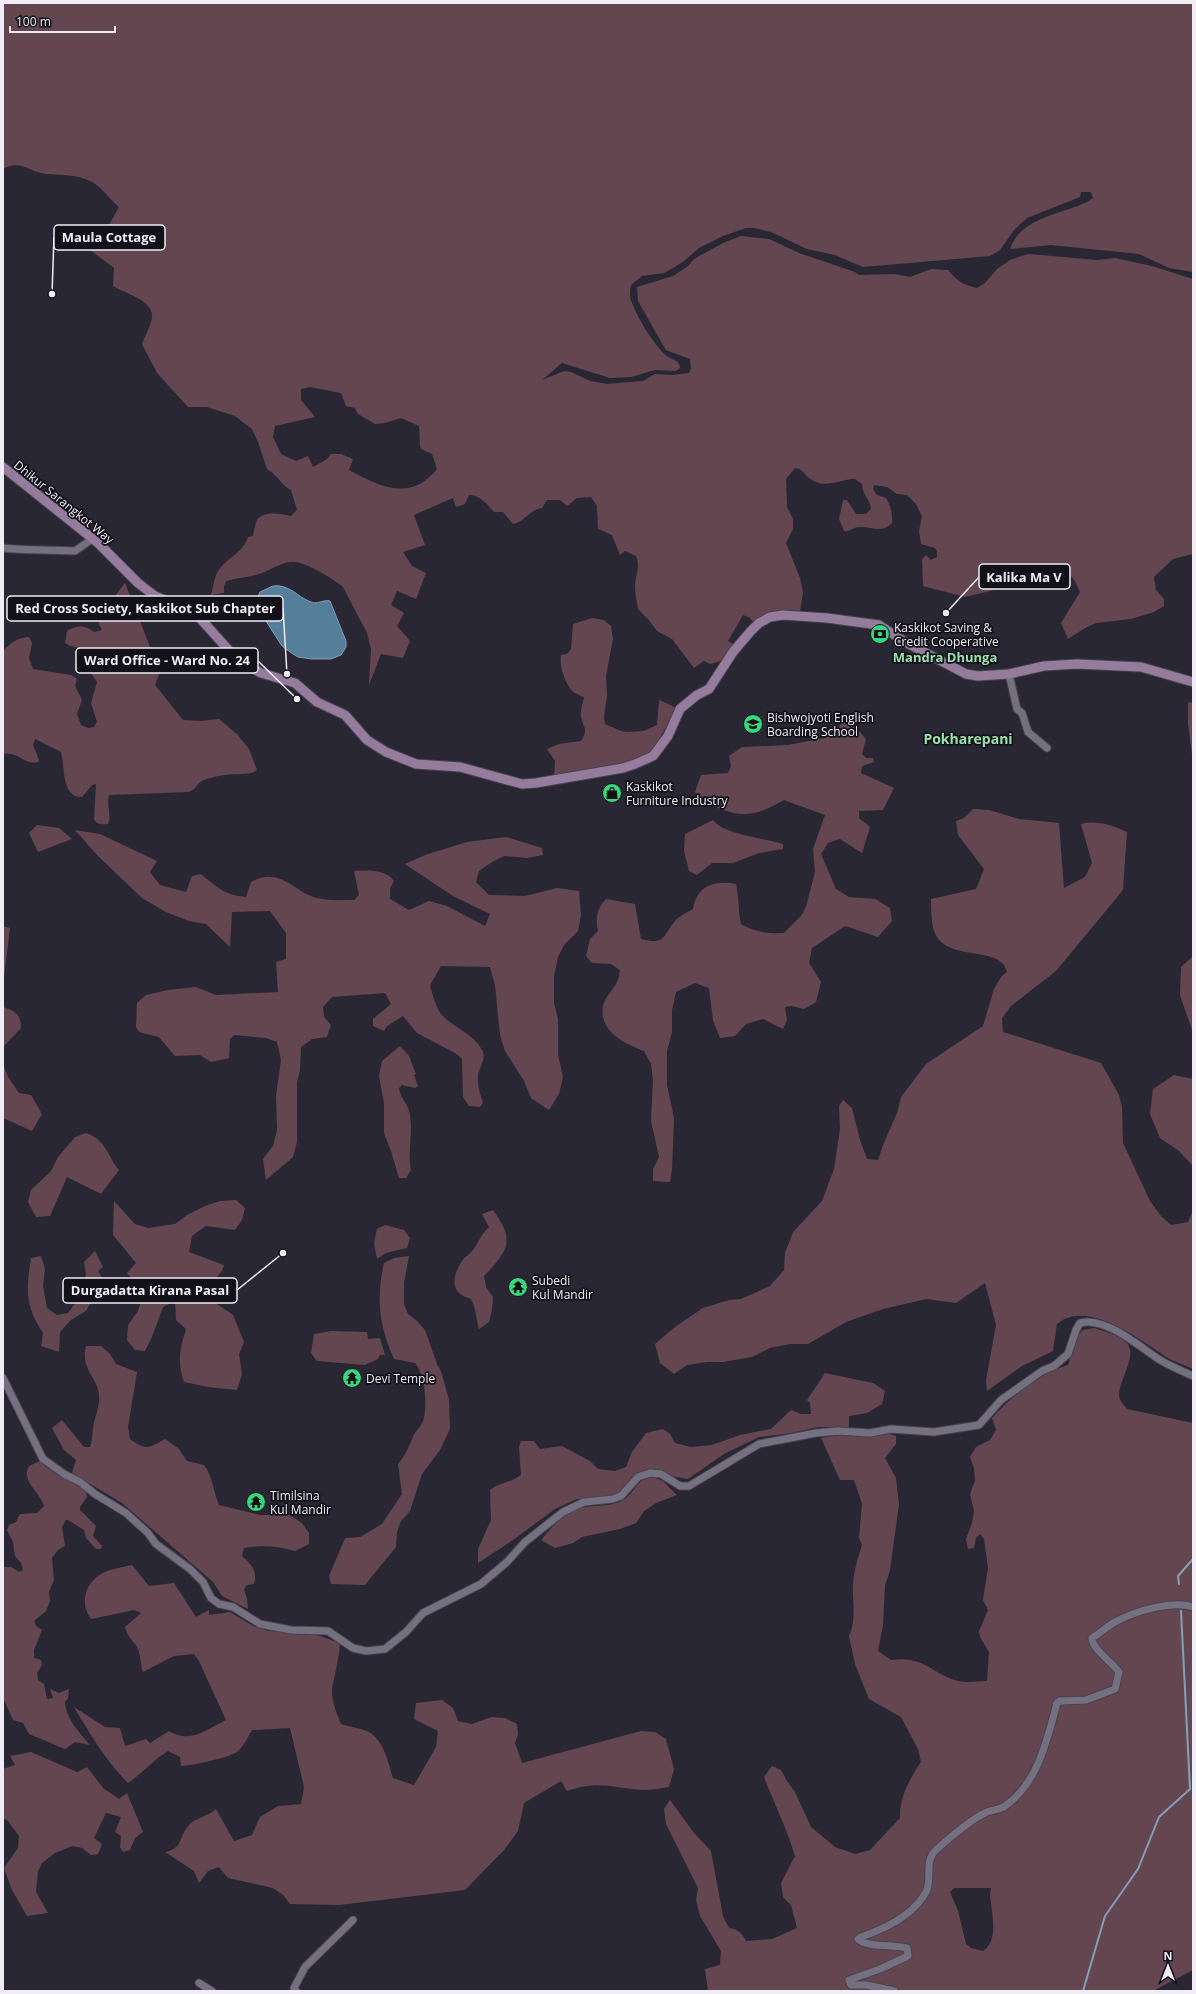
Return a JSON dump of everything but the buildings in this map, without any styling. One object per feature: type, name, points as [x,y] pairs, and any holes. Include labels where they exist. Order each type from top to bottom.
[{"type":"street","name":"Dhikur Sarangkot Way","points":[[3,467],[98,543],[138,583],[155,596],[182,607],[198,616],[234,656],[242,662],[261,673],[295,683],[317,702],[345,715],[367,740],[386,752],[416,764],[460,767],[522,784],[536,783],[623,768],[652,756],[668,736],[680,709],[697,695],[709,689],[733,652],[750,632],[759,623],[770,617],[783,615],[827,618],[879,625],[905,642],[966,674],[978,676],[1009,674],[1044,666],[1078,664],[1141,667],[1193,682]]},
{"type":"street","points":[[3,548],[24,550],[51,548],[75,551],[92,539]]},
{"type":"street","points":[[1009,674],[1017,709],[1022,713],[1028,732],[1047,748]]},
{"type":"street","points":[[3,1378],[43,1459],[126,1513],[148,1532],[156,1544],[190,1569],[203,1582],[211,1598],[220,1604],[233,1607],[260,1624],[291,1630],[328,1631],[353,1648],[376,1651],[385,1649],[397,1640],[423,1613],[481,1584],[507,1562],[525,1542],[563,1512],[584,1502],[613,1499],[621,1496],[638,1477],[650,1473],[661,1474],[680,1486],[689,1486],[716,1467],[759,1444],[816,1433],[838,1431],[870,1433],[891,1429],[934,1432],[979,1425],[1001,1400],[1042,1371],[1054,1366],[1068,1354],[1076,1330],[1080,1323],[1095,1323],[1128,1337],[1162,1361],[1193,1376]]},
{"type":"street","points":[[894,1991],[867,1985],[852,1985],[849,1980],[880,1970],[908,1956],[907,1948],[901,1946],[870,1944],[860,1942],[858,1939],[900,1919],[915,1906],[927,1889],[928,1865],[936,1850],[986,1812],[1005,1806],[1022,1791],[1033,1775],[1040,1758],[1057,1703],[1060,1700],[1086,1700],[1115,1689],[1119,1672],[1091,1641],[1092,1638],[1117,1621],[1146,1610],[1167,1605],[1187,1605],[1193,1607]]},
{"type":"street","points":[[296,1991],[294,1988],[305,1967],[353,1920]]},
{"type":"street","points":[[199,1983],[212,1991]]},
{"type":"shaded area","points":[[3,3],[1193,3],[1193,272],[1169,268],[1139,254],[1051,245],[1010,249],[1015,239],[1023,230],[1043,218],[1087,202],[1093,198],[1091,192],[1081,192],[1080,197],[1027,218],[1014,230],[1000,250],[990,256],[863,267],[835,255],[807,249],[771,232],[754,228],[746,228],[723,236],[699,248],[683,262],[664,273],[642,276],[631,285],[630,298],[634,309],[657,346],[662,352],[678,363],[680,368],[676,371],[655,370],[631,377],[610,378],[562,363],[542,380],[564,371],[571,372],[590,381],[607,384],[643,381],[655,374],[672,375],[689,373],[691,368],[690,359],[666,350],[638,301],[637,287],[673,276],[688,266],[694,259],[723,243],[741,236],[769,239],[799,253],[855,272],[859,275],[894,274],[910,277],[931,269],[948,270],[961,282],[977,288],[985,283],[997,269],[1010,260],[1028,254],[1098,260],[1115,258],[1152,266],[1193,279],[1193,554],[1173,559],[1154,577],[1156,590],[1164,599],[1164,606],[1154,612],[1131,619],[1096,623],[1068,639],[1061,623],[1080,592],[1072,577],[1064,570],[1060,568],[1039,574],[1028,573],[1028,578],[990,591],[965,597],[923,586],[922,559],[926,555],[931,560],[937,557],[937,551],[935,548],[921,544],[919,531],[922,516],[916,504],[907,495],[897,494],[887,487],[874,485],[873,489],[877,495],[886,498],[892,514],[892,523],[880,529],[859,527],[844,531],[839,519],[843,500],[847,500],[856,514],[866,514],[871,509],[863,491],[862,484],[855,479],[825,484],[820,483],[809,478],[801,470],[795,468],[786,479],[787,507],[793,519],[793,529],[786,543],[800,578],[803,592],[800,611],[787,612],[754,623],[750,618],[743,615],[728,641],[737,646],[724,660],[710,664],[704,661],[694,668],[672,639],[657,631],[638,609],[635,590],[638,568],[636,556],[625,551],[620,555],[612,535],[598,529],[597,506],[591,497],[577,498],[567,506],[560,500],[547,500],[542,508],[534,511],[521,521],[513,524],[503,512],[494,512],[480,498],[469,495],[465,504],[456,507],[453,498],[414,515],[425,545],[403,552],[412,566],[426,573],[416,599],[397,591],[391,605],[404,613],[397,626],[410,641],[403,658],[381,654],[369,685],[371,649],[367,633],[343,587],[325,575],[303,564],[291,562],[258,574],[226,581],[224,593],[211,595],[217,573],[225,563],[242,548],[248,537],[253,536],[256,522],[260,517],[268,514],[283,514],[291,516],[297,510],[291,490],[267,469],[252,429],[235,416],[207,407],[188,407],[157,373],[142,344],[149,328],[152,312],[144,302],[138,298],[113,286],[114,268],[90,250],[109,225],[119,207],[98,186],[80,177],[41,173],[18,165],[3,169]],"holes":[[[310,387],[341,393],[346,406],[355,408],[358,414],[375,424],[385,423],[401,418],[419,426],[421,449],[432,454],[437,469],[427,479],[417,485],[406,488],[395,488],[372,482],[349,470],[353,459],[341,454],[331,454],[327,459],[313,467],[308,456],[296,461],[281,454],[273,437],[275,426],[315,417],[301,400],[301,389]]]},
{"type":"shaded area","points":[[125,583],[160,672],[155,685],[183,720],[201,721],[219,719],[237,734],[249,749],[257,770],[250,773],[229,774],[209,778],[200,782],[188,792],[109,795],[109,821],[108,824],[101,824],[96,822],[94,819],[96,784],[92,785],[82,797],[75,796],[70,792],[65,780],[61,752],[35,739],[33,745],[39,760],[38,762],[33,763],[13,755],[3,754],[3,651],[8,645],[15,641],[29,637],[32,643],[29,658],[33,669],[71,675],[77,679],[75,686],[82,700],[77,714],[81,725],[88,728],[94,727],[97,722],[91,703],[97,682],[85,665],[87,655],[84,649],[70,646],[65,643],[67,631],[81,627],[87,628],[94,632],[102,630],[99,624],[99,617]]},
{"type":"shaded area","points":[[592,618],[604,620],[611,626],[613,639],[606,676],[607,695],[604,717],[605,724],[626,732],[643,731],[657,725],[659,700],[677,708],[650,755],[628,764],[554,777],[555,761],[547,749],[559,744],[581,741],[585,734],[581,714],[584,697],[575,693],[566,681],[561,665],[561,655],[567,654],[571,649],[573,624]]},
{"type":"shaded area","points":[[1188,702],[1193,703],[1193,762],[1188,724]]},
{"type":"shaded area","points":[[845,715],[866,739],[862,754],[866,758],[873,758],[874,762],[862,766],[861,773],[894,788],[883,810],[859,811],[859,818],[870,827],[862,853],[840,839],[828,843],[821,854],[836,889],[849,897],[875,899],[890,908],[892,921],[878,937],[845,926],[812,948],[809,963],[821,982],[816,1002],[804,1009],[792,1006],[785,1007],[787,1020],[783,1029],[763,1019],[746,1024],[735,1036],[720,1038],[713,1020],[709,988],[695,983],[676,992],[672,1010],[672,1032],[667,1051],[667,1085],[674,1118],[672,1170],[670,1182],[653,1181],[653,1169],[659,1157],[651,1121],[653,1080],[651,1064],[644,1051],[614,1035],[605,1023],[603,1006],[605,1000],[618,981],[620,970],[611,964],[592,963],[586,956],[590,939],[598,931],[597,918],[599,910],[606,899],[635,904],[641,939],[656,941],[664,937],[672,924],[693,909],[698,895],[703,890],[714,884],[728,883],[736,884],[741,924],[762,932],[784,933],[801,916],[806,907],[815,872],[813,849],[825,815],[784,800],[758,812],[738,814],[711,805],[703,804],[695,792],[701,775],[728,773],[731,766],[729,756],[742,747],[788,745],[825,738],[839,728]]},
{"type":"shaded area","points":[[973,809],[989,810],[1019,819],[1059,823],[1064,888],[1085,877],[1092,863],[1081,824],[1099,823],[1127,832],[1123,890],[1056,971],[1011,1006],[1002,1018],[1003,1032],[1101,1063],[1119,1095],[1122,1107],[1123,1143],[1150,1201],[1161,1216],[1171,1225],[1188,1222],[1193,1210],[1193,1369],[1168,1358],[1114,1325],[1099,1319],[1084,1316],[1070,1317],[1057,1324],[1053,1351],[1022,1366],[987,1391],[986,1380],[996,1325],[985,1283],[956,1303],[926,1299],[883,1309],[846,1322],[808,1344],[790,1344],[770,1348],[752,1357],[723,1362],[707,1362],[687,1365],[674,1374],[660,1363],[655,1344],[675,1327],[703,1308],[729,1300],[741,1299],[770,1286],[784,1270],[785,1253],[793,1232],[822,1201],[834,1169],[840,1129],[839,1106],[843,1100],[852,1108],[860,1140],[867,1159],[878,1160],[897,1113],[901,1097],[926,1064],[983,1026],[994,989],[1001,977],[1007,972],[1005,967],[996,959],[965,952],[945,945],[937,938],[933,927],[931,913],[931,899],[976,889],[984,869],[958,835],[956,821],[964,818]]},
{"type":"shaded area","points":[[713,820],[718,825],[735,833],[783,844],[783,849],[759,853],[733,863],[712,863],[697,875],[689,871],[684,851],[685,834]]},
{"type":"shaded area","points":[[37,825],[59,828],[72,839],[38,852],[29,833]]},
{"type":"shaded area","points":[[75,830],[100,834],[157,861],[150,872],[160,885],[186,892],[192,876],[201,874],[226,892],[246,897],[251,882],[265,877],[272,877],[279,878],[304,893],[317,898],[331,900],[354,900],[359,895],[354,871],[376,871],[386,874],[394,881],[390,888],[390,899],[409,910],[429,901],[447,906],[485,926],[490,914],[453,896],[405,864],[425,855],[467,842],[506,837],[542,848],[543,855],[527,858],[504,856],[492,862],[479,871],[476,882],[489,895],[525,896],[557,888],[579,891],[581,915],[578,931],[564,945],[558,957],[554,976],[554,1003],[558,1019],[558,1055],[563,1077],[559,1094],[549,1110],[531,1098],[524,1081],[505,1051],[500,1035],[495,985],[490,967],[441,966],[430,985],[436,1005],[443,1016],[473,1038],[482,1050],[484,1056],[478,1076],[478,1086],[483,1103],[480,1107],[469,1106],[463,1097],[462,1059],[455,1053],[417,1033],[403,1016],[387,1026],[384,1031],[373,1026],[373,1019],[391,1004],[385,993],[332,997],[323,1007],[324,1017],[331,1025],[327,1037],[312,1039],[301,1047],[300,1071],[297,1082],[297,1142],[293,1157],[266,1180],[263,1159],[273,1146],[277,1130],[276,1096],[281,1060],[277,1042],[266,1038],[234,1035],[230,1039],[229,1058],[211,1062],[200,1055],[175,1056],[159,1037],[139,1032],[136,1027],[137,1003],[146,995],[168,990],[196,987],[216,995],[278,992],[276,962],[286,959],[286,933],[270,911],[232,912],[230,947],[206,924],[189,921],[166,912],[142,898],[98,856]]},
{"type":"shaded area","points":[[3,926],[10,928],[3,986]]},
{"type":"shaded area","points":[[1193,956],[1193,1033],[1180,995],[1181,967]]},
{"type":"shaded area","points":[[3,1007],[11,1010],[18,1016],[21,1023],[21,1028],[3,1047]]},
{"type":"shaded area","points":[[400,1046],[409,1056],[416,1074],[414,1075],[418,1086],[415,1088],[402,1085],[399,1088],[408,1108],[410,1118],[411,1170],[406,1178],[399,1178],[384,1133],[384,1103],[379,1076],[382,1061]]},
{"type":"shaded area","points":[[3,1064],[8,1077],[19,1093],[31,1095],[42,1114],[32,1131],[3,1118]]},
{"type":"shaded area","points":[[1174,1075],[1193,1079],[1193,1170],[1192,1165],[1178,1150],[1160,1138],[1150,1114],[1153,1089]]},
{"type":"shaded area","points":[[86,1133],[93,1136],[103,1144],[119,1170],[101,1194],[67,1177],[50,1216],[36,1217],[28,1202],[31,1190],[51,1171],[58,1157],[75,1137]]},
{"type":"shaded area","points":[[236,1200],[245,1208],[242,1220],[235,1230],[206,1226],[192,1236],[189,1252],[224,1265],[222,1271],[202,1294],[233,1315],[244,1342],[239,1354],[242,1374],[237,1390],[208,1387],[184,1382],[180,1356],[186,1329],[176,1320],[175,1301],[163,1307],[145,1351],[135,1350],[127,1340],[128,1325],[138,1311],[141,1301],[137,1285],[127,1273],[136,1263],[113,1235],[114,1201],[135,1224],[148,1228],[175,1224],[187,1215],[205,1206],[220,1201]]},
{"type":"shaded area","points":[[493,1210],[504,1229],[506,1244],[504,1252],[484,1276],[486,1287],[493,1297],[492,1310],[489,1322],[479,1329],[471,1299],[459,1293],[454,1284],[456,1273],[462,1261],[473,1250],[489,1227],[482,1214]]},
{"type":"shaded area","points":[[385,1225],[404,1230],[410,1238],[407,1248],[386,1253],[377,1259],[374,1243],[377,1229]]},
{"type":"shaded area","points":[[95,1251],[103,1267],[98,1271],[108,1287],[94,1297],[86,1311],[71,1320],[60,1332],[59,1352],[41,1346],[43,1333],[33,1314],[28,1297],[28,1279],[31,1258],[41,1256],[45,1269],[43,1286],[47,1308],[57,1315],[68,1313],[77,1301],[86,1275],[84,1262]]},
{"type":"shaded area","points":[[409,1256],[404,1283],[404,1304],[408,1314],[425,1330],[442,1374],[449,1400],[450,1429],[440,1450],[422,1474],[410,1511],[401,1521],[397,1532],[396,1547],[365,1585],[331,1584],[329,1576],[345,1538],[360,1537],[382,1524],[402,1494],[398,1464],[405,1454],[425,1415],[425,1391],[418,1368],[415,1363],[394,1359],[385,1335],[380,1312],[380,1289],[384,1263],[394,1258]]},
{"type":"shaded area","points":[[1094,1328],[1111,1334],[1126,1342],[1129,1347],[1129,1360],[1119,1396],[1127,1409],[1193,1423],[1193,1970],[1153,1991],[708,1991],[705,1969],[720,1965],[721,1951],[700,1916],[696,1900],[698,1888],[666,1824],[664,1809],[670,1800],[694,1833],[711,1851],[723,1916],[729,1928],[735,1929],[739,1932],[746,1941],[772,1939],[797,1928],[791,1905],[783,1897],[781,1883],[795,1856],[764,1777],[772,1766],[781,1770],[795,1792],[811,1827],[835,1847],[855,1854],[870,1850],[900,1818],[901,1803],[906,1788],[921,1762],[918,1749],[901,1717],[869,1699],[855,1664],[849,1636],[854,1617],[853,1591],[856,1564],[862,1545],[859,1538],[862,1504],[854,1480],[840,1480],[821,1438],[868,1432],[878,1432],[896,1436],[896,1444],[885,1458],[896,1478],[899,1504],[890,1570],[885,1586],[883,1625],[878,1651],[891,1660],[902,1659],[919,1662],[948,1678],[958,1681],[987,1681],[989,1652],[980,1637],[979,1631],[988,1610],[983,1600],[988,1568],[984,1539],[980,1534],[976,1538],[974,1548],[968,1549],[966,1539],[972,1523],[974,1511],[970,1494],[975,1481],[974,1468],[970,1457],[976,1447],[990,1440],[996,1430],[992,1418],[1008,1401],[1046,1374],[1068,1365],[1079,1334],[1083,1330]],"holes":[[[954,1888],[991,1888],[990,1894],[993,1917],[993,1933],[988,1946],[983,1951],[971,1948],[966,1944],[958,1911],[950,1892]]]},
{"type":"shaded area","points":[[331,1331],[367,1332],[368,1339],[380,1338],[385,1355],[380,1355],[378,1359],[365,1365],[317,1361],[311,1353],[314,1334]]},
{"type":"shaded area","points":[[86,1346],[101,1346],[110,1354],[116,1364],[137,1372],[128,1427],[130,1439],[144,1447],[148,1447],[165,1439],[179,1449],[187,1461],[204,1465],[211,1479],[219,1505],[260,1515],[289,1515],[302,1523],[309,1533],[309,1544],[295,1551],[270,1546],[244,1548],[242,1556],[251,1565],[255,1575],[254,1584],[247,1585],[244,1589],[248,1609],[222,1596],[213,1582],[122,1503],[72,1473],[76,1460],[64,1450],[52,1428],[62,1420],[84,1447],[90,1447],[99,1395],[96,1383],[85,1361]]},
{"type":"shaded area","points":[[825,1373],[873,1383],[885,1391],[882,1404],[867,1413],[849,1416],[849,1428],[818,1427],[791,1433],[759,1437],[724,1454],[688,1479],[671,1476],[664,1472],[654,1470],[638,1473],[618,1493],[608,1498],[577,1499],[555,1509],[513,1540],[478,1563],[478,1549],[491,1520],[490,1490],[521,1475],[519,1447],[521,1441],[534,1441],[540,1449],[562,1446],[590,1461],[598,1469],[615,1471],[626,1467],[632,1452],[646,1433],[663,1429],[670,1434],[675,1443],[691,1447],[712,1445],[740,1435],[771,1429],[791,1410],[801,1414],[811,1414],[810,1403],[807,1400]]},
{"type":"shaded area","points":[[40,1461],[46,1467],[86,1491],[87,1497],[80,1507],[80,1510],[96,1526],[93,1536],[102,1546],[101,1549],[96,1549],[86,1538],[84,1530],[66,1520],[62,1527],[65,1546],[58,1550],[52,1558],[54,1580],[49,1592],[50,1601],[46,1611],[34,1621],[36,1626],[42,1630],[34,1650],[34,1658],[41,1660],[42,1665],[37,1673],[38,1680],[44,1684],[47,1699],[53,1698],[50,1689],[59,1693],[69,1689],[68,1698],[65,1702],[70,1720],[90,1745],[75,1742],[65,1749],[29,1734],[23,1723],[13,1720],[3,1698],[3,1567],[11,1567],[19,1572],[23,1570],[21,1563],[15,1556],[13,1542],[7,1530],[9,1525],[16,1522],[20,1514],[37,1513],[44,1506],[27,1477],[29,1466]]},
{"type":"shaded area","points":[[650,1476],[663,1481],[677,1495],[656,1503],[644,1511],[636,1523],[620,1529],[582,1537],[573,1543],[555,1548],[541,1540],[558,1521],[568,1513],[581,1508],[610,1505],[621,1501],[629,1495],[638,1483]]},
{"type":"shaded area","points":[[132,1565],[149,1586],[174,1583],[196,1617],[209,1610],[209,1615],[230,1612],[253,1626],[269,1631],[317,1635],[340,1643],[332,1692],[333,1702],[341,1724],[369,1732],[374,1736],[385,1752],[393,1778],[414,1785],[436,1747],[438,1731],[414,1719],[416,1703],[442,1700],[453,1708],[458,1721],[472,1724],[491,1717],[505,1718],[517,1724],[518,1734],[515,1743],[522,1763],[641,1731],[655,1732],[666,1739],[674,1769],[669,1787],[644,1790],[597,1785],[567,1791],[561,1781],[524,1803],[518,1831],[504,1850],[465,1890],[339,1905],[290,1904],[283,1895],[273,1888],[228,1878],[219,1867],[208,1871],[199,1883],[194,1871],[165,1852],[175,1848],[178,1845],[189,1825],[216,1809],[234,1841],[252,1835],[260,1817],[278,1806],[301,1804],[304,1787],[290,1728],[252,1730],[238,1751],[228,1756],[193,1764],[181,1766],[180,1757],[168,1751],[128,1783],[105,1756],[74,1707],[105,1727],[120,1728],[125,1746],[146,1739],[150,1743],[169,1731],[177,1735],[191,1736],[205,1731],[226,1720],[199,1661],[194,1654],[174,1656],[143,1672],[137,1647],[125,1627],[141,1613],[134,1610],[91,1619],[87,1612],[85,1597],[91,1584],[102,1573]]},
{"type":"shaded area","points":[[31,1752],[77,1772],[87,1767],[103,1788],[119,1799],[127,1793],[143,1832],[135,1838],[130,1850],[123,1852],[120,1847],[121,1836],[115,1832],[121,1817],[106,1813],[94,1838],[102,1844],[98,1854],[91,1855],[82,1848],[72,1846],[55,1853],[42,1863],[38,1871],[36,1892],[48,1913],[27,1916],[12,1890],[4,1868],[18,1848],[19,1836],[8,1821],[3,1818],[3,1769],[15,1765],[10,1756]]},
{"type":"water","points":[[273,586],[289,589],[306,600],[314,603],[330,601],[346,641],[346,647],[341,655],[331,659],[298,657],[282,646],[255,604],[260,592]]},
{"type":"waterway","points":[[1179,1584],[1178,1576],[1193,1559]]},
{"type":"waterway","points":[[1083,1991],[1105,1916],[1138,1869],[1159,1817],[1190,1789],[1181,1611]]},
{"type":"place","name":"Maula Cottage","points":[[52,294]]},
{"type":"place","name":"Kalika Ma V","points":[[946,613]]},
{"type":"place","name":"Kaskikot Saving & Credit Cooperative","points":[[880,634]]},
{"type":"place","name":"Red Cross Society, Kaskikot Sub Chapter","points":[[287,674]]},
{"type":"place","name":"Ward Office - Ward No. 24","points":[[297,699]]},
{"type":"place","name":"Bishwojyoti English Boarding School","points":[[753,724]]},
{"type":"place","name":"Kaskikot Furniture Industry","points":[[612,793]]},
{"type":"place","name":"Durgadatta Kirana Pasal","points":[[283,1253]]},
{"type":"place","name":"Subedi Kul Mandir","points":[[518,1287]]},
{"type":"place","name":"Devi Temple","points":[[352,1378]]},
{"type":"place","name":"Timilsina Kul Mandir","points":[[256,1502]]},
{"type":"district","name":"Mandra Dhunga","points":[[945,657]]},
{"type":"district","name":"Pokharepani","points":[[968,738]]}]
